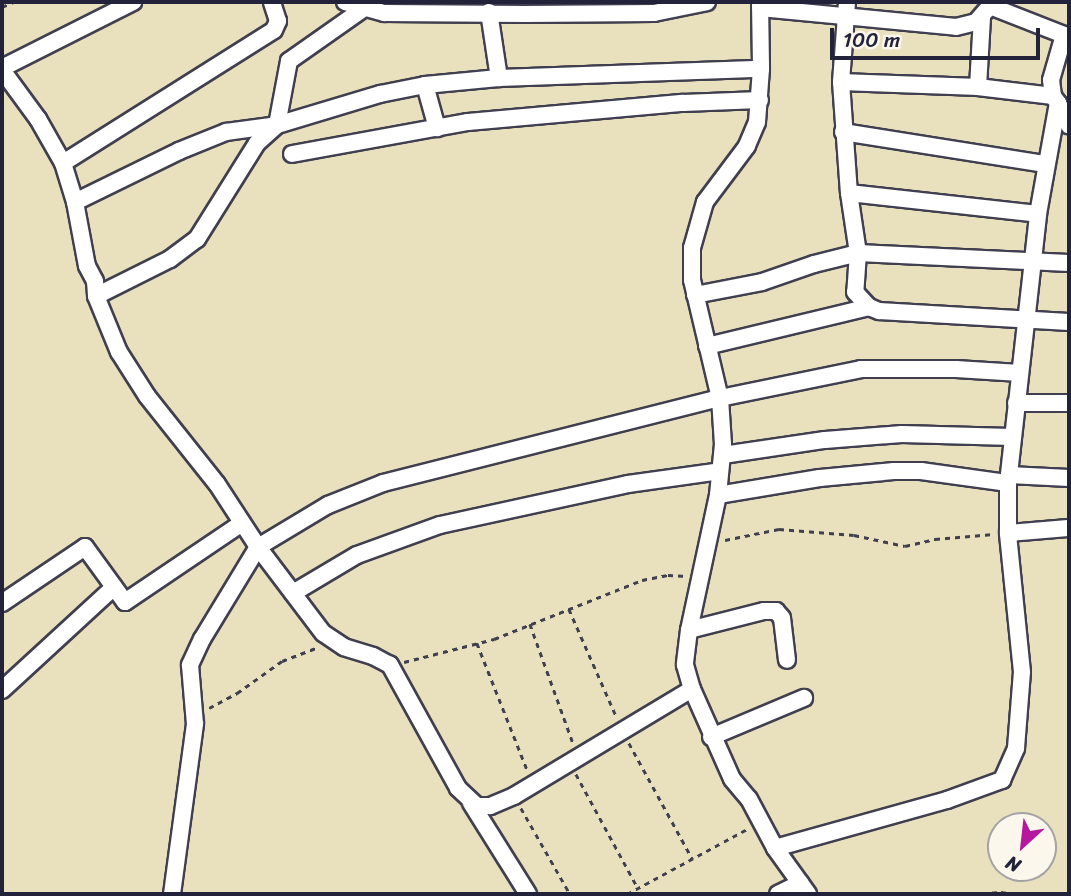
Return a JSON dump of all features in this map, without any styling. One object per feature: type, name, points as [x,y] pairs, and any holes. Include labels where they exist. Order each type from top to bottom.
[{"type":"street","points":[[132,2],[2,69],[38,119],[63,163],[75,202],[82,249],[95,281],[96,296],[118,352],[217,484],[258,548],[316,624],[334,641],[355,652],[382,659],[402,682],[441,760],[528,894]]},
{"type":"street","points":[[63,163],[274,30],[278,21],[272,2]]},
{"type":"street","points":[[345,2],[384,13],[616,7],[654,13],[707,2]]},
{"type":"street","points":[[778,894],[804,889],[759,822],[749,799],[732,779],[711,737],[685,665],[688,630],[709,541],[722,463],[720,398],[695,295],[691,264],[699,217],[714,189],[747,146],[757,122],[761,69],[760,5],[845,8],[956,27],[970,25],[987,9]]},
{"type":"street","points":[[845,8],[841,82],[843,132],[858,253],[856,292],[869,307]]},
{"type":"street","points":[[96,296],[161,264],[197,239],[257,143],[277,125],[289,61],[363,9]]},
{"type":"street","points":[[987,9],[1067,36],[1051,80],[1055,100],[1069,126]]},
{"type":"street","points":[[978,87],[987,9]]},
{"type":"street","points":[[489,12],[499,78]]},
{"type":"street","points":[[75,202],[226,132],[277,125],[359,100],[425,85],[499,78],[761,69]]},
{"type":"street","points":[[841,82],[978,87],[1055,100]]},
{"type":"street","points":[[425,85],[437,128]]},
{"type":"street","points":[[292,154],[468,122],[684,103],[760,100]]},
{"type":"street","points":[[775,848],[947,800],[1002,780],[1016,748],[1022,672],[1008,533],[1009,479],[1025,321],[1055,100]]},
{"type":"street","points":[[843,132],[1045,164]]},
{"type":"street","points":[[849,193],[1038,214]]},
{"type":"street","points":[[695,295],[762,282],[814,264],[858,253],[1069,263]]},
{"type":"street","points":[[707,346],[869,307],[891,313],[945,313],[1025,321],[1069,322]]},
{"type":"street","points":[[172,894],[193,741],[194,706],[189,671],[193,657],[258,548],[328,505],[383,483],[720,398],[861,369],[956,369],[1020,373]]},
{"type":"street","points":[[1016,403],[1069,403]]},
{"type":"street","points":[[293,593],[357,555],[440,525],[825,440],[889,435],[1012,437]]},
{"type":"street","points":[[718,495],[820,478],[894,471],[1009,479],[1069,478]]},
{"type":"street","points":[[2,603],[85,547],[125,602],[242,523]]},
{"type":"street","points":[[1008,533],[1069,528]]},
{"type":"street","points":[[2,691],[114,587]]},
{"type":"street","points":[[688,630],[764,611],[776,611],[782,618],[787,660]]},
{"type":"street","points":[[471,803],[490,806],[514,796],[533,782],[692,689]]},
{"type":"street","points":[[711,737],[804,698]]},
{"type":"path","points":[[2,7],[13,2]]},
{"type":"path","points":[[709,541],[747,537],[779,528],[854,535],[905,546],[935,539],[1008,533]]},
{"type":"path","points":[[389,665],[478,643],[642,580],[668,575],[701,578]]},
{"type":"path","points":[[569,609],[622,731],[693,860]]},
{"type":"path","points":[[530,624],[574,759],[638,888]]},
{"type":"path","points":[[194,706],[212,708],[282,661],[334,641]]},
{"type":"path","points":[[478,643],[533,782]]},
{"type":"path","points":[[514,796],[570,894]]},
{"type":"path","points":[[627,894],[759,822]]},
{"type":"path","points":[[972,894],[1001,891],[1015,894]]}]
